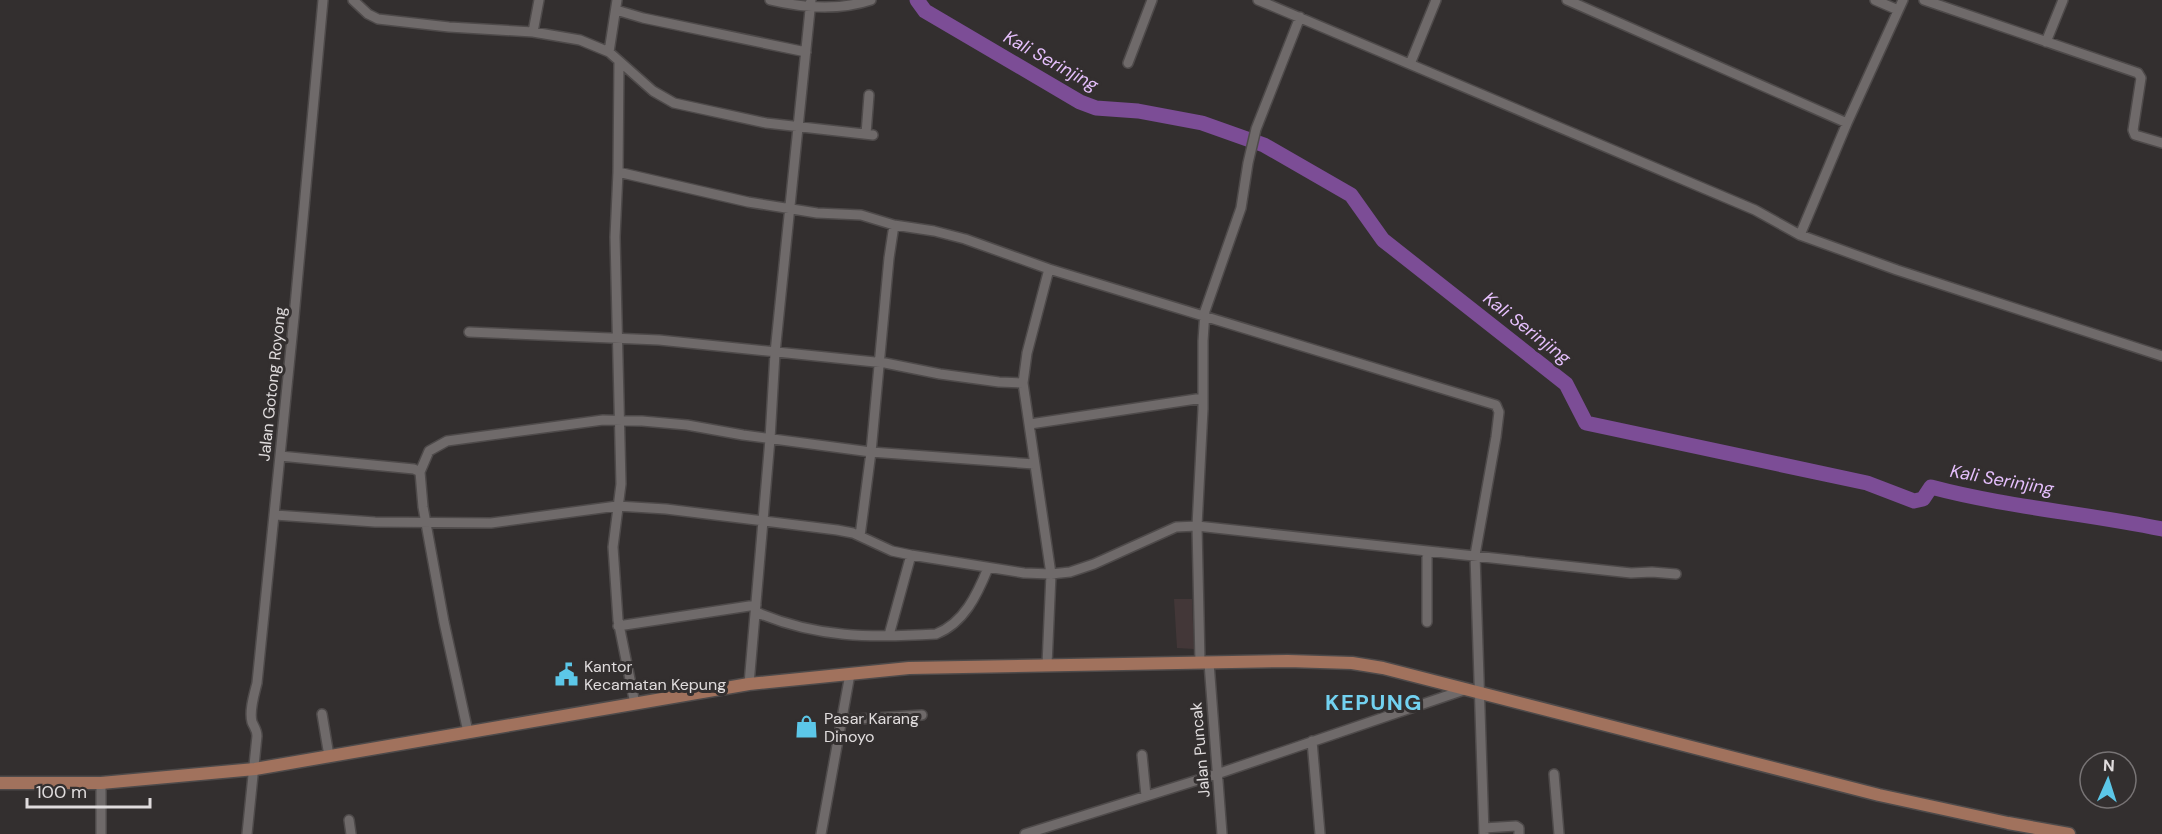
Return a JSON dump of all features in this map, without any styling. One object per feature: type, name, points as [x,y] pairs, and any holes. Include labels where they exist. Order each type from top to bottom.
[{"type":"main road","points":[[0,783],[101,783],[255,769],[749,684],[909,668],[1352,663],[1383,668],[1472,690],[1867,792],[2065,834]]},
{"type":"street","name":"Jalan Gotong Royong","points":[[247,834],[258,736],[252,720],[252,709],[257,683],[275,515],[323,0]]},
{"type":"street","points":[[353,0],[368,14],[388,21],[533,32],[580,40],[609,52],[653,91],[674,103],[766,123],[870,134],[869,95]]},
{"type":"street","points":[[533,32],[539,0]]},
{"type":"street","points":[[770,0],[840,7],[871,0]]},
{"type":"street","points":[[1128,63],[1152,0]]},
{"type":"street","points":[[1258,0],[1755,210],[1800,235],[1897,270],[2162,356]]},
{"type":"street","points":[[1410,64],[1436,0]]},
{"type":"street","points":[[1567,0],[1847,123]]},
{"type":"street","points":[[1875,0],[1898,10]]},
{"type":"street","points":[[1800,235],[1847,123],[1903,0]]},
{"type":"street","points":[[1924,0],[2138,73],[2141,78],[2133,130],[2135,135],[2141,138],[2162,143]]},
{"type":"street","points":[[2046,42],[2063,0]]},
{"type":"street","points":[[749,684],[764,520],[775,353],[811,4]]},
{"type":"street","points":[[609,52],[617,5],[643,18],[806,52]]},
{"type":"street","name":"Jalan Puncak","points":[[1222,834],[1204,663],[1197,532],[1205,310],[1241,208],[1256,129],[1300,17]]},
{"type":"street","points":[[619,62],[615,237],[621,484],[612,547],[618,626],[635,704]]},
{"type":"street","points":[[618,172],[706,193],[789,209],[861,215],[894,225],[934,231],[965,239],[1049,269],[1205,310],[1496,405],[1498,412],[1496,437],[1475,559],[1472,690],[1484,831],[1516,826],[1519,828],[1519,834]]},
{"type":"street","points":[[860,536],[871,452],[894,225]]},
{"type":"street","points":[[1047,665],[1051,574],[1023,383],[1027,352],[1049,269]]},
{"type":"street","points":[[469,332],[619,338],[880,363],[940,374],[1023,383]]},
{"type":"street","points":[[1030,424],[1203,398]]},
{"type":"street","points":[[468,732],[444,622],[420,472],[429,451],[447,441],[603,420],[620,420],[687,425],[770,439],[871,452],[1034,464]]},
{"type":"street","points":[[280,456],[414,469],[420,472]]},
{"type":"street","points":[[275,515],[427,524],[490,523],[617,506],[666,509],[837,530],[860,536],[892,551],[1024,573],[1070,572],[1094,564],[1160,532],[1176,527],[1197,532],[1426,556],[1512,561],[1630,573],[1676,574]]},
{"type":"street","points":[[889,635],[911,555]]},
{"type":"street","points":[[1426,556],[1427,622]]},
{"type":"street","points":[[618,626],[756,609],[803,629],[839,634],[936,634],[948,629],[965,612],[988,568]]},
{"type":"street","points":[[821,834],[850,674]]},
{"type":"street","points":[[1025,834],[1472,690]]},
{"type":"street","points":[[322,714],[329,756]]},
{"type":"street","points":[[843,720],[922,716]]},
{"type":"street","points":[[1312,741],[1320,834]]},
{"type":"street","points":[[1142,755],[1146,796]]},
{"type":"street","points":[[1554,774],[1559,834]]},
{"type":"street","points":[[101,783],[101,834]]},
{"type":"street","points":[[349,820],[351,834]]},
{"type":"shaded area","points":[[1174,599],[1192,599],[1194,649],[1177,648]]},
{"type":"waterway","name":"Kali Serinjing","points":[[917,0],[925,11],[1080,102],[1096,108],[1138,111],[1202,123],[1264,145],[1351,195],[1383,240],[1566,384],[1586,423],[1867,483],[1914,501],[1923,499],[1931,487],[1988,500],[2162,529]]},
{"type":"place","name":"Kantor Kecamatan Kepung","points":[[566,675]]},
{"type":"place","name":"Pasar Karang Dinoyo","points":[[806,727]]},
{"type":"district","name":"KEPUNG","points":[[1374,702]]}]
